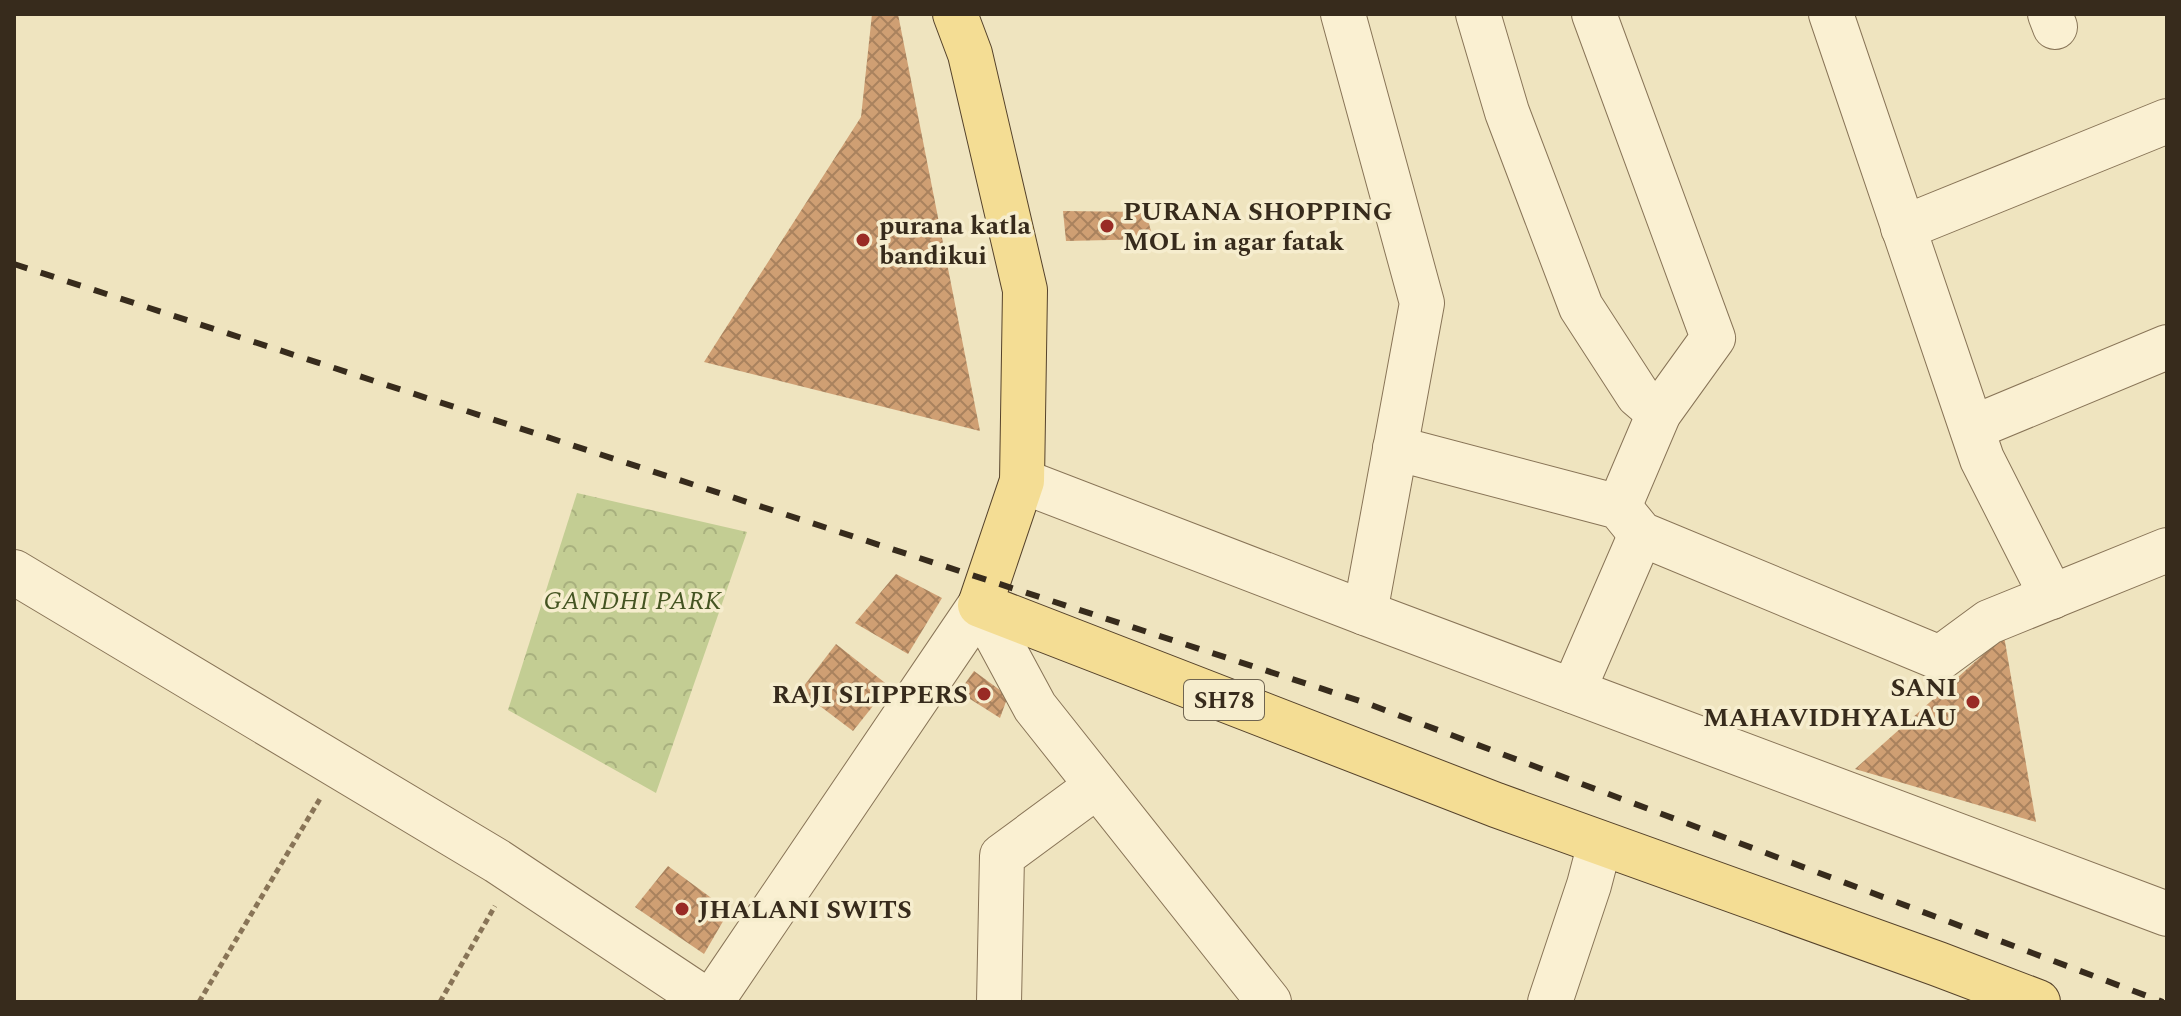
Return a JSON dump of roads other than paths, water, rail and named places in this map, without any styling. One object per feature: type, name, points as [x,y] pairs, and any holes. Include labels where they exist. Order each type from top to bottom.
[{"type":"main road","points":[[955,14],[970,54],[1025,290],[1022,481],[980,605]]},
{"type":"main road","name":"SH78","points":[[980,605],[1481,800],[2038,1002]]},
{"type":"street","points":[[1343,14],[1422,303],[1365,613]]},
{"type":"street","points":[[1478,14],[1507,112],[1581,307],[1638,395],[1659,413]]},
{"type":"street","points":[[1573,691],[1630,520],[1659,413],[1713,338],[1594,14]]},
{"type":"street","points":[[1831,14],[1982,459],[2052,597]]},
{"type":"street","points":[[1903,228],[2167,121]]},
{"type":"street","points":[[1972,428],[2167,347]]},
{"type":"street","points":[[1395,448],[1630,520],[1940,658],[1989,622],[2167,550]]},
{"type":"street","points":[[1022,481],[2167,914]]},
{"type":"street","points":[[18,586],[339,767],[514,873],[710,1002],[980,605],[1035,707],[1269,1002]]},
{"type":"street","points":[[999,1002],[1002,856],[1097,786]]},
{"type":"street","points":[[1550,1002],[1600,843]]},
{"type":"railway","points":[[14,264],[1366,703],[2163,1002]]},
{"type":"place","name":"PURANA SHOPPING MOL in agar fatak","points":[[1107,226]]},
{"type":"place","name":"purana katla bandikui","points":[[863,240]]},
{"type":"place","name":"RAJI SLIPPERS","points":[[984,694]]},
{"type":"place","name":"SANI MAHAVIDHYALAU","points":[[1973,702]]},
{"type":"place","name":"JHALANI SWITS","points":[[682,909]]},
{"type":"park label","name":"GANDHI PARK","points":[[633,600]]}]
